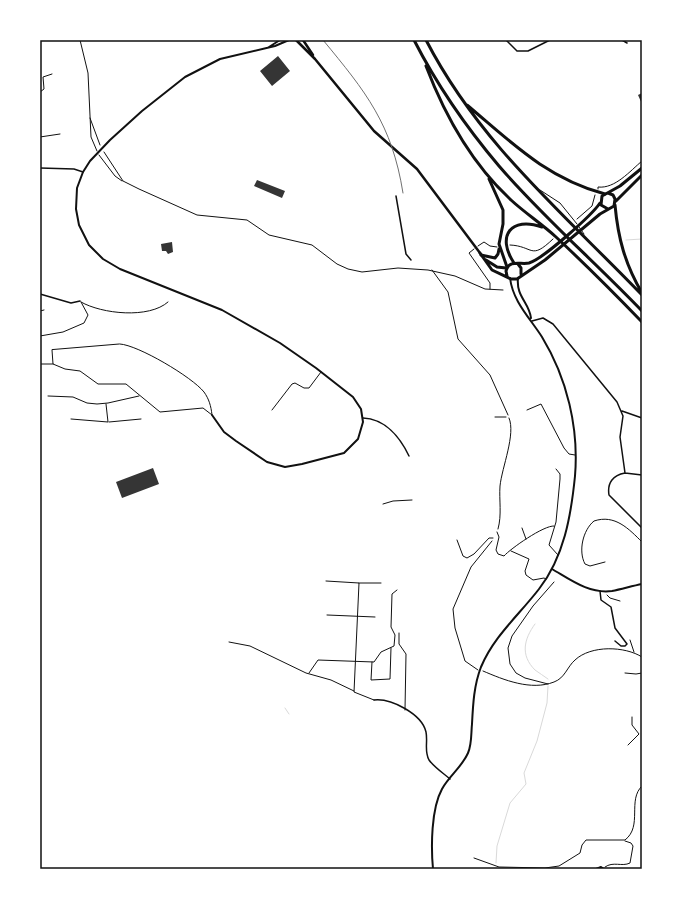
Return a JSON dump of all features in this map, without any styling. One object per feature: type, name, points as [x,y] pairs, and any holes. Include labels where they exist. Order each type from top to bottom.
[{"type":"highway","points":[[414,40],[462,119],[500,167],[642,311]]},
{"type":"highway","points":[[426,40],[462,100],[492,141],[533,186],[642,294]]},
{"type":"highway","points":[[422,55],[437,95],[453,125],[470,153],[487,176],[511,200],[561,242],[642,322]]},
{"type":"highway","points":[[462,100],[505,139],[540,165],[560,176],[613,195],[616,201]]},
{"type":"highway","points":[[484,260],[497,267],[506,268],[535,260],[588,216],[600,203],[601,197],[620,186],[642,168]]},
{"type":"highway","points":[[642,175],[616,201],[615,205],[622,249],[630,270],[642,294]]},
{"type":"highway","points":[[480,254],[494,258],[497,256],[504,217],[501,204],[487,176]]},
{"type":"highway","points":[[600,203],[604,208],[608,209]]},
{"type":"highway","points":[[480,254],[492,270],[509,277],[518,278],[521,274],[541,263],[592,220],[615,205]]},
{"type":"highway","points":[[521,274],[521,268],[516,264],[506,250],[505,242],[510,231],[519,225],[529,224],[544,228]]},
{"type":"highway","points":[[499,249],[509,277]]},
{"type":"main road","points":[[296,40],[315,59],[369,125],[417,169],[480,254]]},
{"type":"main road","points":[[303,40],[315,59]]},
{"type":"street","points":[[268,47],[280,40]]},
{"type":"street","points":[[212,415],[224,432],[232,438],[267,462],[285,467],[330,458],[346,452],[358,439],[362,432],[363,418],[359,406],[353,397],[321,371],[280,343],[235,317],[182,293],[120,268],[99,255],[83,235],[76,213],[77,188],[83,172],[93,157],[114,135],[186,77],[220,59],[275,46],[289,40]]},
{"type":"street","points":[[506,40],[517,51],[524,52],[550,40]]},
{"type":"street","points":[[622,40],[627,43]]},
{"type":"street","points":[[40,168],[74,169],[83,172]]},
{"type":"street","points":[[396,196],[406,254],[411,260]]},
{"type":"street","points":[[433,869],[434,811],[439,796],[469,751],[475,689],[485,658],[496,640],[546,579],[552,569],[558,555],[571,506],[575,455],[571,411],[558,369],[532,320],[516,298],[509,277]]},
{"type":"street","points":[[518,278],[518,292],[530,313],[532,320]]},
{"type":"street","points":[[40,294],[71,303],[80,302]]},
{"type":"street","points":[[532,320],[545,318],[563,334],[617,402],[622,411],[623,420],[620,437],[625,473]]},
{"type":"street","points":[[622,411],[626,411],[642,418]]},
{"type":"street","points":[[363,418],[382,422],[401,442],[409,456]]},
{"type":"street","points":[[642,475],[625,473],[616,476],[611,481],[608,488],[609,495],[642,528]]},
{"type":"street","points":[[552,569],[582,586],[600,591],[614,590],[642,584]]},
{"type":"street","points":[[600,591],[601,600],[611,606],[615,628],[626,644],[621,646],[615,641]]},
{"type":"street","points":[[374,700],[392,701],[424,726],[429,759],[450,779]]},
{"type":"street","points":[[596,869],[601,867],[604,868]]},
{"type":"lane","points":[[40,92],[44,90],[43,76],[52,74]]},
{"type":"lane","points":[[40,137],[60,134]]},
{"type":"lane","points":[[533,186],[552,196],[560,203],[574,218],[587,240]]},
{"type":"lane","points":[[80,302],[92,308],[127,313],[159,309],[168,302]]},
{"type":"lane","points":[[40,336],[63,332],[84,323],[88,315],[80,302]]},
{"type":"lane","points":[[40,311],[44,310]]},
{"type":"lane","points":[[54,364],[52,350],[116,345],[132,346],[149,354],[196,384],[208,399],[212,415]]},
{"type":"lane","points":[[40,364],[54,364],[65,369],[80,371],[98,384],[126,384],[160,412],[203,408],[212,415]]},
{"type":"lane","points":[[272,410],[292,384],[295,383],[304,388],[309,388],[321,371]]},
{"type":"lane","points":[[48,396],[73,397],[89,403],[106,403],[139,395]]},
{"type":"lane","points":[[106,403],[108,422]]},
{"type":"lane","points":[[527,410],[541,404],[564,448],[569,454],[575,455]]},
{"type":"lane","points":[[495,417],[506,417]]},
{"type":"lane","points":[[71,419],[108,422],[141,420]]},
{"type":"lane","points":[[556,469],[560,474],[560,479],[555,526],[549,545],[558,555]]},
{"type":"lane","points":[[383,504],[393,501],[412,500]]},
{"type":"lane","points":[[605,562],[590,566],[586,564],[583,559],[584,535],[594,521],[603,519],[616,521],[625,526],[642,542]]},
{"type":"lane","points":[[496,532],[499,537],[497,552],[504,556],[548,526],[555,526]]},
{"type":"lane","points":[[522,528],[526,540]]},
{"type":"lane","points":[[457,540],[463,556],[467,558],[474,554],[489,538],[493,538]]},
{"type":"lane","points":[[510,551],[528,559],[525,572],[528,577],[533,580],[546,579]]},
{"type":"lane","points":[[326,582],[381,583]]},
{"type":"lane","points":[[354,692],[359,583]]},
{"type":"lane","points":[[309,673],[316,661],[321,659],[372,662],[376,661],[381,652],[394,646],[395,636],[391,629],[392,594],[397,590]]},
{"type":"lane","points":[[328,615],[375,617]]},
{"type":"lane","points":[[399,633],[399,644],[406,654],[405,710]]},
{"type":"lane","points":[[229,642],[250,646],[374,700]]},
{"type":"lane","points":[[372,662],[372,680],[390,679],[391,647]]},
{"type":"lane","points":[[625,673],[642,673]]},
{"type":"lane","points":[[628,745],[640,734],[632,726],[632,717]]},
{"type":"path","points":[[80,40],[85,57],[91,137],[96,150]]},
{"type":"path","points":[[90,118],[96,133]]},
{"type":"path","points":[[99,155],[115,176],[123,181],[197,215],[244,219],[269,235],[306,243],[348,269],[362,272],[403,268],[432,270],[455,276],[489,290],[503,290]]},
{"type":"path","points":[[598,190],[598,187],[604,187],[615,183],[642,161]]},
{"type":"path","points":[[110,163],[123,181]]},
{"type":"path","points":[[584,213],[592,205],[596,192]]},
{"type":"path","points":[[510,245],[536,251],[544,248],[553,239]]},
{"type":"path","points":[[484,242],[499,249]]},
{"type":"path","points":[[469,253],[490,283],[489,290]]},
{"type":"path","points":[[432,270],[448,292],[457,337],[490,375],[511,424]]},
{"type":"path","points":[[548,684],[525,678],[516,673],[510,664],[508,648],[512,636],[533,606],[554,582]]},
{"type":"path","points":[[607,595],[610,598],[620,601]]},
{"type":"path","points":[[630,640],[634,652]]},
{"type":"path","points":[[486,673],[522,684],[548,684],[559,679],[575,660],[587,652],[603,650],[634,652],[642,657]]},
{"type":"path","points":[[465,660],[474,668]]},
{"type":"path","points":[[625,840],[634,831],[636,801],[638,790],[642,786]]},
{"type":"path","points":[[474,858],[499,867],[545,868],[559,866],[580,853],[583,843],[588,839],[625,840],[631,843],[633,846],[630,863],[627,865],[610,864],[604,868]]},
{"type":"building","points":[[278,56],[290,71],[272,86],[260,71]]},
{"type":"building","points":[[642,93],[642,104],[638,95]]},
{"type":"building","points":[[257,180],[285,191],[282,198],[254,186]]},
{"type":"building","points":[[172,242],[173,252],[168,254],[166,251],[162,251],[161,244]]},
{"type":"building","points":[[153,468],[159,484],[122,498],[116,482]]},
{"type":"waterway","points":[[626,240],[642,239]]},
{"type":"waterway","points":[[535,624],[526,641],[525,647],[527,659],[535,670],[548,679]]},
{"type":"waterway","points":[[496,863],[497,846],[510,803],[526,784],[524,773],[537,741],[547,703],[548,686]]},
{"type":"waterway","points":[[285,708],[289,714]]},
{"type":"railway","points":[[323,40],[352,76],[375,110],[392,147],[403,193]]}]
